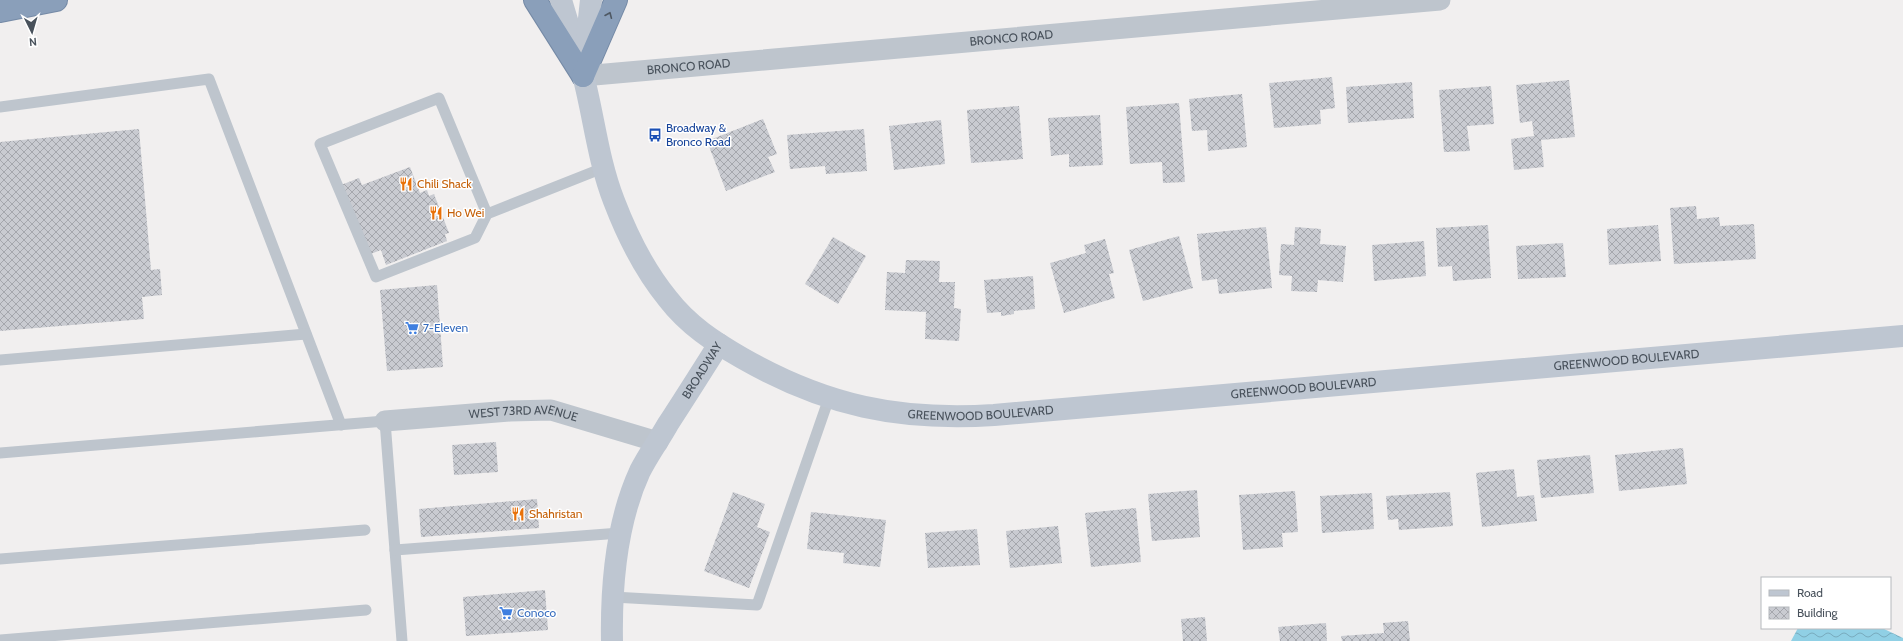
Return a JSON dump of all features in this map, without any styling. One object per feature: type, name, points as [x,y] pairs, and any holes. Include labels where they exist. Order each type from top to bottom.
[{"type":"highway","points":[[0,10],[56,0]]},
{"type":"highway","points":[[535,0],[583,76]]},
{"type":"highway","points":[[583,76],[616,0]]},
{"type":"street","name":"BROADWAY","points":[[561,0],[583,76],[603,168],[624,226],[646,268],[668,299],[695,327],[719,344],[640,471],[629,500],[620,533],[613,597],[612,641]]},
{"type":"street","name":"BROADWAY","points":[[583,76],[591,0]]},
{"type":"street","name":"BRONCO ROAD","points":[[583,76],[1440,0]]},
{"type":"street","name":"GREENWOOD BOULEVARD","points":[[719,344],[762,370],[812,392],[848,404],[888,412],[926,416],[961,417],[1903,336]]},
{"type":"street","name":"WEST 73RD AVENUE","points":[[384,421],[510,411],[551,410],[658,442]]},
{"type":"lane","points":[[0,107],[209,79],[341,425]]},
{"type":"lane","points":[[487,214],[439,98],[320,144],[376,277],[475,238],[487,214],[603,168]]},
{"type":"lane","points":[[0,360],[306,334]]},
{"type":"lane","points":[[613,597],[757,605],[829,398]]},
{"type":"lane","points":[[0,453],[384,421],[402,641]]},
{"type":"lane","points":[[0,559],[365,530]]},
{"type":"lane","points":[[395,550],[620,533]]},
{"type":"lane","points":[[0,640],[366,610]]},
{"type":"water","points":[[1797,629],[1884,629],[1903,638],[1903,641],[1791,641]]},
{"type":"building","points":[[1332,77],[1335,108],[1320,110],[1321,124],[1274,128],[1269,83]]},
{"type":"building","points":[[1569,80],[1575,137],[1541,140],[1544,167],[1514,170],[1511,139],[1534,136],[1532,121],[1520,123],[1516,85]]},
{"type":"building","points":[[1412,82],[1414,118],[1348,123],[1346,87]]},
{"type":"building","points":[[1491,86],[1494,124],[1467,126],[1470,151],[1444,152],[1439,90]]},
{"type":"building","points":[[1242,94],[1247,147],[1208,151],[1207,130],[1192,131],[1189,99]]},
{"type":"building","points":[[1179,103],[1185,182],[1163,183],[1162,162],[1130,164],[1126,107]]},
{"type":"building","points":[[1019,106],[1023,159],[971,163],[967,110]]},
{"type":"building","points":[[1100,115],[1103,165],[1069,167],[1069,154],[1051,156],[1048,118]]},
{"type":"building","points":[[763,119],[777,154],[768,157],[775,172],[726,191],[707,141]]},
{"type":"building","points":[[941,120],[945,164],[894,170],[889,126]]},
{"type":"building","points":[[139,129],[151,270],[160,269],[162,295],[142,297],[144,319],[0,331],[0,142]]},
{"type":"building","points":[[864,129],[867,171],[826,174],[825,166],[790,169],[787,135]]},
{"type":"building","points":[[410,167],[420,193],[427,190],[429,196],[434,194],[449,233],[445,234],[447,241],[386,265],[381,250],[368,255],[341,185],[359,178],[362,185]]},
{"type":"building","points":[[1696,206],[1697,219],[1719,217],[1720,226],[1754,224],[1756,259],[1674,264],[1670,208]]},
{"type":"building","points":[[1488,225],[1491,278],[1453,281],[1452,266],[1438,267],[1436,228]]},
{"type":"building","points":[[1658,225],[1661,261],[1609,265],[1607,229]]},
{"type":"building","points":[[1266,227],[1272,288],[1219,294],[1217,279],[1202,281],[1197,234]]},
{"type":"building","points":[[1295,227],[1321,229],[1320,244],[1346,246],[1343,282],[1318,280],[1317,292],[1291,291],[1292,276],[1279,275],[1281,244],[1294,245]]},
{"type":"building","points":[[1179,236],[1193,288],[1143,301],[1129,250]]},
{"type":"building","points":[[833,237],[866,256],[838,304],[805,284]]},
{"type":"building","points":[[1105,239],[1114,273],[1109,274],[1115,298],[1064,313],[1050,263],[1086,253],[1084,245]]},
{"type":"building","points":[[1424,241],[1426,276],[1374,281],[1372,245]]},
{"type":"building","points":[[1563,243],[1566,277],[1518,279],[1516,246]]},
{"type":"building","points":[[906,260],[940,261],[939,282],[955,282],[954,308],[961,309],[959,341],[925,339],[926,312],[885,310],[887,272],[905,273]]},
{"type":"building","points":[[1033,276],[1035,309],[1014,311],[1014,314],[1001,316],[1001,312],[987,313],[984,280]]},
{"type":"building","name":"7-Eleven","points":[[437,285],[443,367],[387,371],[380,290]]},
{"type":"building","points":[[496,442],[498,472],[454,475],[452,445]]},
{"type":"building","points":[[1683,448],[1687,484],[1619,491],[1615,455]]},
{"type":"building","points":[[1590,455],[1594,493],[1541,498],[1537,460]]},
{"type":"building","points":[[1514,469],[1517,497],[1534,495],[1537,521],[1482,527],[1476,473]]},
{"type":"building","points":[[1197,490],[1200,537],[1152,541],[1148,494]]},
{"type":"building","points":[[1295,491],[1298,532],[1282,533],[1283,547],[1243,550],[1239,495]]},
{"type":"building","points":[[733,492],[765,504],[757,527],[770,532],[749,588],[704,571]]},
{"type":"building","points":[[1450,492],[1453,526],[1399,530],[1398,519],[1388,520],[1386,496]]},
{"type":"building","points":[[1372,493],[1374,529],[1322,533],[1320,496]]},
{"type":"building","points":[[537,499],[539,528],[421,537],[419,509]]},
{"type":"building","points":[[1136,508],[1141,562],[1091,567],[1085,513]]},
{"type":"building","points":[[811,512],[886,520],[880,567],[843,563],[844,553],[807,549]]},
{"type":"building","points":[[1058,526],[1062,563],[1010,568],[1006,531]]},
{"type":"building","points":[[977,529],[980,565],[928,568],[925,533]]},
{"type":"building","name":"Conoco","points":[[545,590],[548,630],[466,636],[463,597]]},
{"type":"building","points":[[1205,617],[1207,641],[1183,641],[1181,619]]},
{"type":"building","points":[[1408,621],[1410,641],[1342,641],[1341,636],[1384,633],[1383,623]]},
{"type":"building","points":[[1326,623],[1327,641],[1280,641],[1278,627]]},
{"type":"place","name":"Broadway & Bronco Road","points":[[655,135]]},
{"type":"place","name":"Chili Shack","points":[[406,184]]},
{"type":"place","name":"Ho Wei","points":[[436,213]]},
{"type":"place","name":"7-Eleven","points":[[412,328]]},
{"type":"place","name":"Shahristan","points":[[518,514]]},
{"type":"place","name":"Conoco","points":[[506,613]]}]
